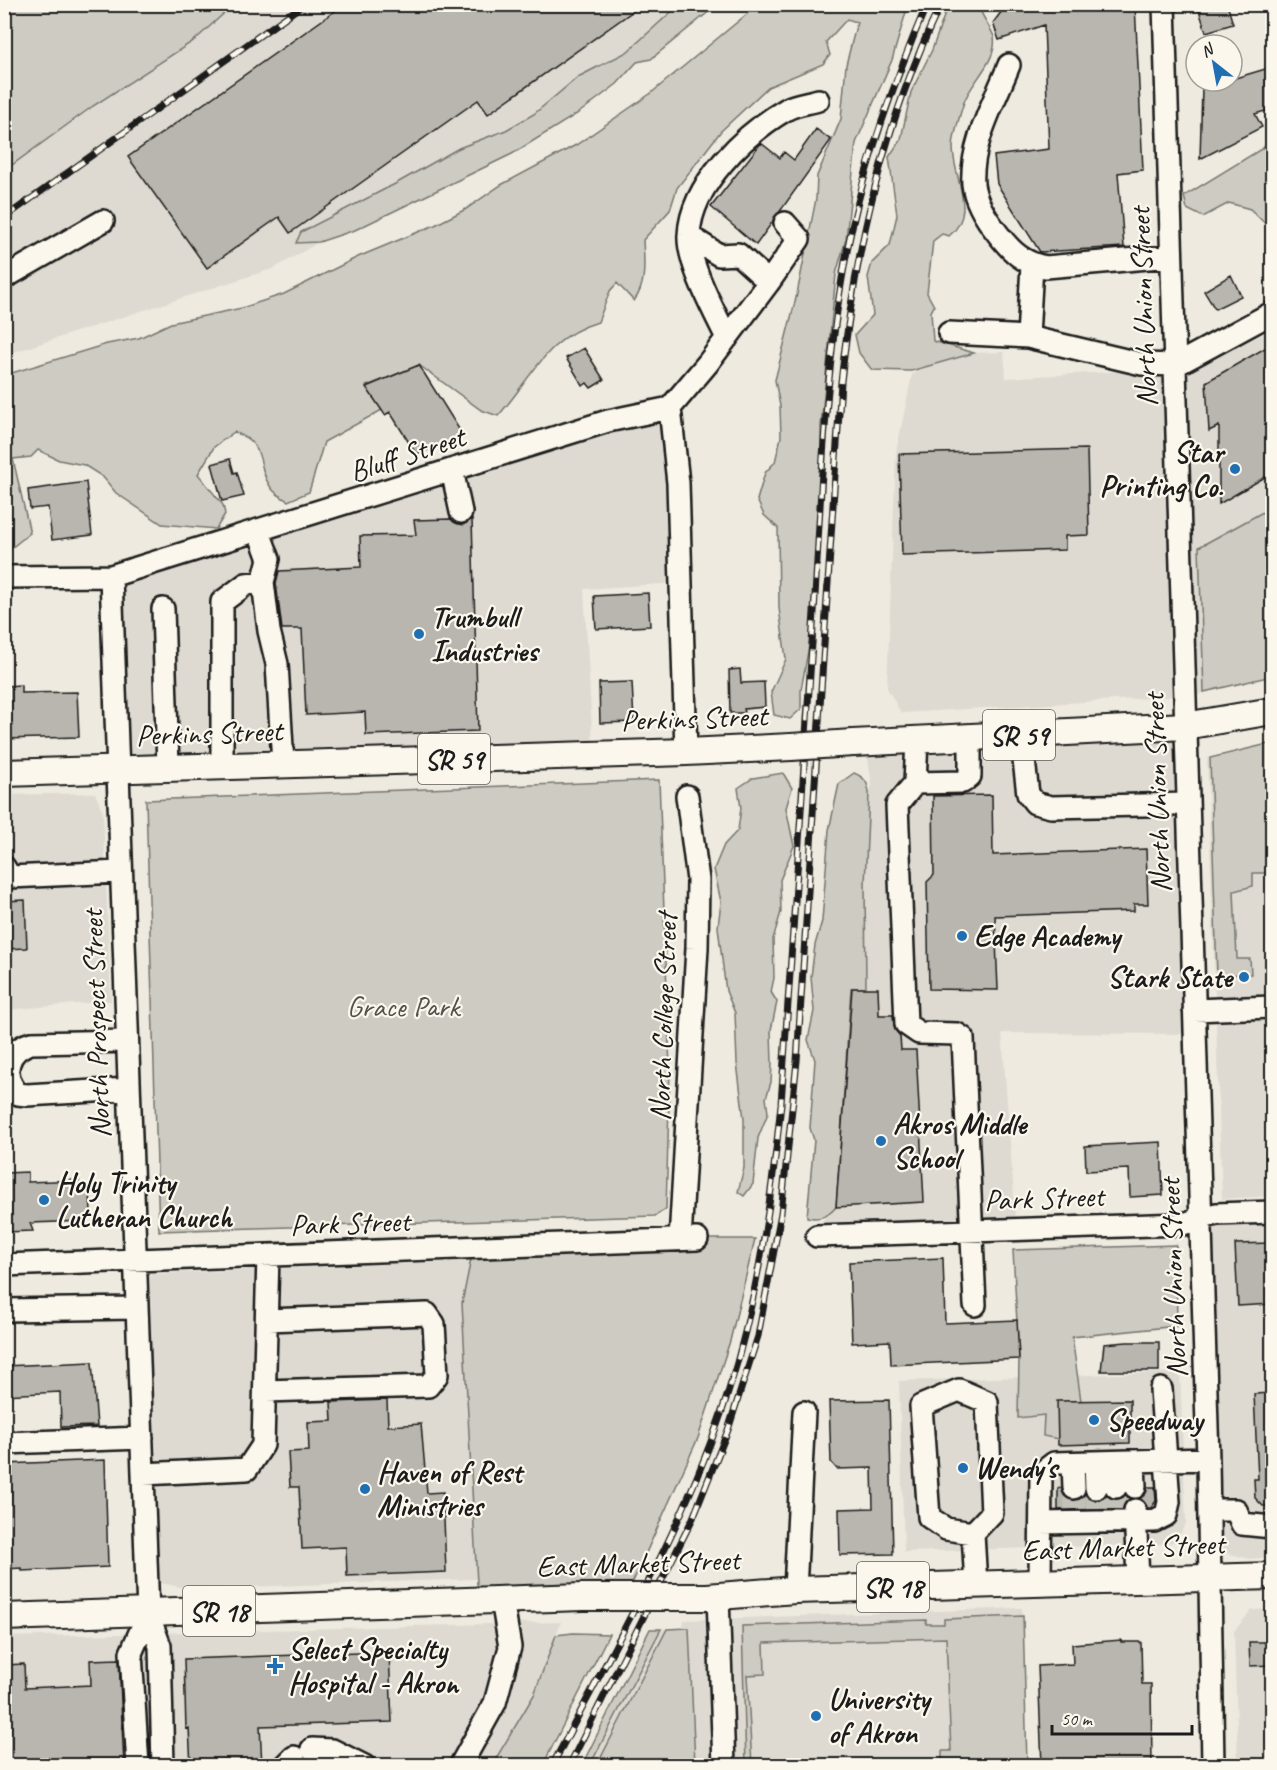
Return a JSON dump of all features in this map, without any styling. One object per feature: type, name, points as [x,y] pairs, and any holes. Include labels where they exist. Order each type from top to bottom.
[{"type":"main road","name":"Perkins Street","points":[[117,769],[686,752],[853,744],[1185,726],[1272,711]]},
{"type":"main road","name":"SR 59","points":[[4,773],[117,769]]},
{"type":"main road","name":"East Market Street","points":[[4,1617],[148,1614],[583,1597],[712,1597],[795,1590],[1272,1576]]},
{"type":"street","name":"North Union Street","points":[[1164,4],[1208,1459],[1213,1766]]},
{"type":"street","points":[[1009,65],[978,144],[973,186],[988,220],[1021,259],[1032,265],[1046,267],[1171,256]]},
{"type":"street","points":[[727,338],[701,282],[689,236],[692,217],[705,186],[729,154],[789,108],[818,100]]},
{"type":"street","points":[[4,278],[103,221]]},
{"type":"street","points":[[686,752],[678,483],[670,408],[727,338],[800,239],[785,224]]},
{"type":"street","points":[[689,236],[719,255],[738,254],[769,282]]},
{"type":"street","points":[[701,282],[708,266],[719,255]]},
{"type":"street","points":[[1029,337],[1032,265]]},
{"type":"street","points":[[950,333],[1029,337],[1142,364],[1176,365],[1272,313]]},
{"type":"street","name":"Bluff Street","points":[[4,577],[111,576],[259,532],[609,421],[670,408]]},
{"type":"street","points":[[452,470],[460,512]]},
{"type":"street","points":[[259,532],[268,559],[263,582],[269,631],[277,664],[283,764]]},
{"type":"street","name":"North Prospect Street","points":[[111,576],[148,1614]]},
{"type":"street","points":[[222,766],[222,602],[246,584],[263,582]]},
{"type":"street","points":[[163,609],[168,767]]},
{"type":"street","points":[[1021,735],[1028,794],[1035,803],[1051,807],[1188,804]]},
{"type":"street","points":[[915,783],[963,782],[970,776],[970,737]]},
{"type":"street","points":[[917,740],[915,783],[897,805],[906,1024],[919,1033],[957,1034],[963,1038],[975,1305]]},
{"type":"street","name":"North College Street","points":[[687,796],[698,880],[689,1239]]},
{"type":"street","points":[[4,867],[9,878],[120,872]]},
{"type":"street","points":[[1194,1010],[1272,1007]]},
{"type":"street","points":[[127,1041],[31,1043],[9,1051],[9,1078],[18,1094],[129,1089]]},
{"type":"street","name":"Park Street","points":[[817,1236],[1183,1224],[1216,1214],[1272,1212]]},
{"type":"street","name":"Park Street","points":[[4,1265],[689,1239]]},
{"type":"street","points":[[143,1474],[247,1469],[263,1445],[268,1256]]},
{"type":"street","points":[[4,1310],[137,1308]]},
{"type":"street","points":[[265,1391],[428,1386],[437,1375],[434,1324],[427,1314],[267,1320]]},
{"type":"street","points":[[1041,1523],[1075,1517],[1116,1516],[1154,1521],[1166,1515],[1169,1502],[1161,1389]]},
{"type":"street","points":[[973,1533],[946,1529],[929,1516],[921,1406],[959,1390],[987,1402],[992,1513],[973,1533],[976,1585]]},
{"type":"street","points":[[795,1590],[804,1412]]},
{"type":"street","points":[[4,1443],[142,1438]]},
{"type":"street","points":[[1040,1582],[1041,1473],[1054,1463],[1208,1459]]},
{"type":"street","points":[[1095,1462],[1115,1487],[1125,1461]]},
{"type":"street","points":[[1073,1463],[1074,1488]]},
{"type":"street","points":[[1209,1510],[1236,1510],[1242,1524],[1272,1527]]},
{"type":"street","points":[[1116,1516],[1138,1580]]},
{"type":"street","points":[[712,1597],[724,1766]]},
{"type":"street","points":[[460,1766],[495,1703],[510,1647],[502,1600]]},
{"type":"street","points":[[138,1766],[131,1653],[148,1614]]},
{"type":"street","points":[[148,1614],[160,1646],[163,1766]]},
{"type":"street","points":[[297,1757],[332,1750],[364,1766]]},
{"type":"shaded area","points":[[258,4],[680,5],[627,52],[578,77],[534,114],[506,130],[459,148],[301,232],[297,243],[319,242],[275,268],[5,355],[4,170],[93,106],[195,40],[233,5],[242,15]]},
{"type":"shaded area","points":[[1272,330],[1272,507],[1199,547],[1204,692],[1198,695],[901,713],[887,688],[896,452],[912,375],[936,354],[1004,352],[1006,378],[1194,367]]},
{"type":"shaded area","points":[[663,415],[677,583],[584,589],[593,748],[125,760],[118,582]]},
{"type":"shaded area","points":[[1178,731],[1186,1034],[1002,1033],[1016,1225],[819,1224],[836,1207],[852,988],[866,987],[865,884],[869,793],[872,785],[867,752]]},
{"type":"shaded area","name":"Stark State","points":[[1272,743],[1272,1196],[1222,1199],[1207,758]]},
{"type":"shaded area","points":[[95,793],[103,813],[111,1001],[5,1010],[5,795]]},
{"type":"shaded area","points":[[1272,1215],[1272,1557],[1250,1559],[1226,1553],[1214,1541],[1205,1222]]},
{"type":"shaded area","points":[[470,1261],[462,1303],[477,1579],[191,1589],[160,1583],[155,1568],[147,1274]]},
{"type":"shaded area","points":[[1180,1372],[1186,1523],[1176,1541],[1165,1544],[904,1552],[899,1381]]},
{"type":"shaded area","name":"University of Akron","points":[[1022,1608],[1027,1765],[582,1766],[650,1629],[683,1628],[684,1620]]},
{"type":"shaded area","points":[[1272,1609],[1272,1765],[1238,1765],[1234,1631],[1252,1610]]},
{"type":"shaded area","name":"Select Specialty Hospital - Akron","points":[[561,1622],[534,1695],[492,1766],[5,1765],[4,1637]]},
{"type":"green space","points":[[5,4],[233,5],[195,40],[93,106],[5,170]]},
{"type":"green space","points":[[680,4],[717,5],[651,59],[637,62],[617,84],[580,112],[512,154],[355,230],[319,242],[296,243],[301,232],[459,148],[506,130],[534,114],[578,77],[627,52]]},
{"type":"green space","points":[[758,5],[908,5],[892,60],[856,143],[846,239],[836,274],[821,426],[820,524],[810,640],[801,690],[801,709],[790,719],[774,715],[771,692],[786,659],[779,608],[778,528],[764,515],[757,500],[765,473],[775,462],[781,437],[780,406],[775,380],[797,294],[816,199],[817,176],[841,119],[846,65],[857,22],[847,19],[826,42],[830,55],[823,64],[768,87],[721,131],[677,188],[670,210],[643,240],[643,280],[634,301],[617,283],[610,291],[598,322],[580,329],[552,348],[498,416],[481,410],[419,365],[366,386],[382,410],[324,442],[309,492],[288,501],[274,491],[267,481],[260,457],[252,443],[234,432],[214,447],[198,474],[223,505],[225,514],[216,529],[162,524],[116,493],[103,477],[84,465],[59,460],[38,450],[31,457],[13,459],[30,533],[5,553],[5,375],[107,344],[139,338],[171,323],[242,308],[284,294],[358,257],[435,225],[466,209],[501,185],[576,145],[650,94]]},
{"type":"green space","points":[[948,5],[978,5],[994,37],[992,54],[964,102],[954,137],[954,159],[962,194],[962,216],[957,227],[949,236],[942,234],[933,241],[927,293],[934,306],[931,312],[933,341],[974,353],[911,371],[872,370],[859,353],[855,335],[873,315],[868,277],[872,263],[890,245],[897,215],[889,157],[901,139],[911,92],[932,50]]},
{"type":"green space","points":[[1272,138],[1272,230],[1250,209],[1229,203],[1203,217],[1187,209],[1184,196],[1263,148]]},
{"type":"green space","points":[[1272,507],[1272,676],[1204,692],[1199,547]]},
{"type":"green space","points":[[1272,743],[1272,873],[1253,873],[1253,886],[1234,891],[1237,959],[1250,959],[1251,974],[1217,975],[1210,758]]},
{"type":"green space","points":[[783,773],[792,788],[786,808],[794,846],[780,880],[781,912],[773,939],[774,978],[771,992],[777,1002],[771,1030],[771,1082],[766,1098],[768,1113],[758,1138],[753,1184],[744,1196],[738,1192],[744,1168],[744,1119],[737,1063],[735,1013],[726,991],[718,927],[721,902],[714,869],[724,845],[738,830],[741,808],[738,788],[753,778]]},
{"type":"green space","points":[[854,773],[865,780],[869,793],[865,884],[866,988],[851,988],[836,1207],[826,1215],[811,1218],[807,1217],[814,1140],[810,1128],[815,1060],[808,1040],[814,1011],[811,977],[815,945],[822,921],[829,830],[839,784]]},
{"type":"green space","name":"Grace Park","points":[[659,780],[670,1069],[666,1209],[655,1216],[159,1231],[146,800]]},
{"type":"green space","points":[[697,1239],[755,1239],[730,1341],[698,1438],[626,1597],[478,1602],[462,1303],[473,1249]]},
{"type":"green space","points":[[1176,1245],[1177,1326],[1072,1337],[1081,1401],[1058,1439],[1043,1436],[1044,1415],[1018,1418],[1019,1359],[1013,1250]]},
{"type":"green space","points":[[1023,1616],[1027,1765],[942,1765],[942,1751],[951,1751],[946,1638],[764,1643],[765,1674],[747,1675],[752,1765],[746,1765],[742,1626],[926,1620],[926,1624],[944,1624],[944,1619]]},
{"type":"green space","points":[[689,1628],[695,1765],[597,1765],[667,1629]]},
{"type":"green space","points":[[650,1629],[661,1629],[590,1765],[582,1765]]},
{"type":"green space","points":[[609,1634],[543,1765],[492,1765],[534,1695],[556,1635]]},
{"type":"building","points":[[345,4],[643,4],[488,114],[478,100],[290,233],[279,217],[207,268],[128,157]]},
{"type":"building","points":[[1007,4],[1135,4],[1143,170],[1118,173],[1124,247],[1040,252],[997,184],[994,156],[1049,149],[1044,25],[999,40],[993,23]]},
{"type":"building","points":[[1216,4],[1227,4],[1233,24],[1206,32],[1199,10]]},
{"type":"building","points":[[1272,67],[1272,109],[1255,114],[1262,127],[1200,159],[1202,93],[1244,93],[1244,75]]},
{"type":"building","points":[[816,129],[831,140],[756,245],[711,207],[761,143],[780,158],[784,152],[794,160]]},
{"type":"building","points":[[1231,275],[1241,296],[1215,309],[1204,291]]},
{"type":"building","points":[[1272,344],[1272,473],[1219,504],[1219,426],[1209,431],[1206,382]]},
{"type":"building","points":[[584,348],[604,380],[591,388],[587,383],[583,386],[566,358]]},
{"type":"building","points":[[419,365],[464,437],[416,454],[390,412],[385,415],[366,387]]},
{"type":"building","points":[[1087,449],[1089,535],[1065,536],[1065,550],[902,555],[899,454]]},
{"type":"building","points":[[230,459],[234,473],[237,472],[244,496],[222,501],[212,464]]},
{"type":"building","points":[[86,482],[92,535],[52,540],[48,507],[30,509],[28,490]]},
{"type":"building","name":"Trumbull Industries","points":[[451,519],[463,525],[472,519],[478,731],[366,735],[365,712],[306,715],[302,629],[282,629],[276,583],[279,571],[361,567],[360,536],[416,535],[414,520]]},
{"type":"building","points":[[648,593],[650,626],[596,629],[594,596]]},
{"type":"building","points":[[740,669],[741,683],[764,682],[765,707],[744,709],[745,713],[730,713],[729,670]]},
{"type":"building","points":[[632,682],[634,722],[600,723],[599,683]]},
{"type":"building","points":[[21,685],[21,693],[77,692],[79,737],[4,739],[4,686]]},
{"type":"building","points":[[992,795],[993,855],[1146,849],[1148,904],[1134,904],[1134,911],[995,916],[998,990],[929,989],[927,882],[934,875],[933,796]]},
{"type":"building","points":[[25,900],[27,948],[4,949],[4,901]]},
{"type":"building","name":"Akros Middle School","points":[[852,988],[878,988],[879,1015],[893,1015],[895,1030],[900,1036],[901,1050],[916,1050],[924,1202],[836,1207]]},
{"type":"building","points":[[1161,1142],[1163,1195],[1130,1197],[1129,1169],[1086,1171],[1085,1146]]},
{"type":"building","name":"Holy Trinity Lutheran Church","points":[[28,1172],[28,1182],[79,1180],[79,1187],[90,1186],[91,1216],[86,1216],[86,1221],[30,1223],[33,1231],[4,1232],[4,1173]]},
{"type":"building","points":[[1272,1243],[1272,1304],[1238,1306],[1235,1244]]},
{"type":"building","points":[[943,1258],[945,1323],[1017,1320],[1019,1359],[891,1365],[890,1341],[852,1343],[849,1262]]},
{"type":"building","points":[[1159,1342],[1159,1371],[1101,1371],[1104,1344]]},
{"type":"building","points":[[92,1362],[97,1426],[61,1427],[60,1392],[4,1395],[4,1366]]},
{"type":"building","points":[[1272,1393],[1272,1505],[1263,1506],[1255,1498],[1254,1479],[1258,1479],[1254,1394]]},
{"type":"building","name":"Haven of Rest Ministries","points":[[387,1400],[388,1426],[421,1424],[427,1493],[443,1492],[446,1572],[347,1576],[346,1547],[302,1549],[299,1487],[290,1487],[288,1452],[309,1451],[308,1422],[332,1421],[331,1402]]},
{"type":"building","points":[[889,1400],[893,1554],[840,1555],[839,1509],[873,1508],[872,1468],[837,1469],[831,1462],[829,1401]]},
{"type":"building","name":"Speedway","points":[[1130,1400],[1130,1443],[1058,1445],[1057,1401]]},
{"type":"building","points":[[105,1460],[108,1567],[22,1571],[22,1568],[4,1569],[4,1464]]},
{"type":"building","points":[[1148,1487],[1155,1487],[1156,1501],[1151,1508],[1147,1508],[1140,1498],[1146,1493]]},
{"type":"building","points":[[1058,1488],[1061,1488],[1068,1499],[1074,1501],[1085,1494],[1096,1501],[1106,1495],[1115,1500],[1125,1495],[1130,1499],[1123,1509],[1058,1510]]},
{"type":"building","points":[[1121,1640],[1121,1642],[1141,1642],[1142,1684],[1151,1684],[1152,1766],[1042,1766],[1038,1666],[1073,1664],[1072,1644]]},
{"type":"building","points":[[1249,1642],[1272,1642],[1272,1665],[1250,1666]]},
{"type":"building","points":[[389,1652],[392,1722],[260,1726],[262,1766],[191,1766],[189,1728],[186,1729],[184,1659]]},
{"type":"building","points":[[119,1659],[124,1766],[4,1766],[4,1665],[24,1664],[25,1688],[91,1685],[90,1660]]},
{"type":"tunnel","points":[[1116,1487],[1116,1510]]},
{"type":"tunnel","points":[[1074,1488],[1075,1511]]},
{"type":"tunnel","points":[[1096,1488],[1097,1511]]},
{"type":"railway","points":[[4,218],[304,4]]},
{"type":"railway","points":[[552,1766],[648,1583],[692,1489],[728,1393],[748,1322],[768,1213],[781,1104],[825,427],[835,326],[842,276],[859,198],[894,86],[927,4]]},
{"type":"railway","points":[[569,1766],[693,1518],[728,1430],[758,1336],[781,1213],[797,1061],[841,382],[847,333],[854,285],[874,189],[903,95],[941,4]]},
{"type":"place","name":"Star Printing Co.","points":[[1235,469]]},
{"type":"place","name":"Trumbull Industries","points":[[419,634]]},
{"type":"place","name":"Edge Academy","points":[[962,936]]},
{"type":"place","name":"Stark State","points":[[1244,977]]},
{"type":"place","name":"Akros Middle School","points":[[881,1141]]},
{"type":"place","name":"Holy Trinity Lutheran Church","points":[[44,1200]]},
{"type":"place","name":"Speedway","points":[[1094,1420]]},
{"type":"place","name":"Wendy's","points":[[963,1468]]},
{"type":"place","name":"Haven of Rest Ministries","points":[[365,1489]]},
{"type":"place","name":"Select Specialty Hospital - Akron","points":[[275,1666]]},
{"type":"place","name":"University of Akron","points":[[816,1716]]}]
